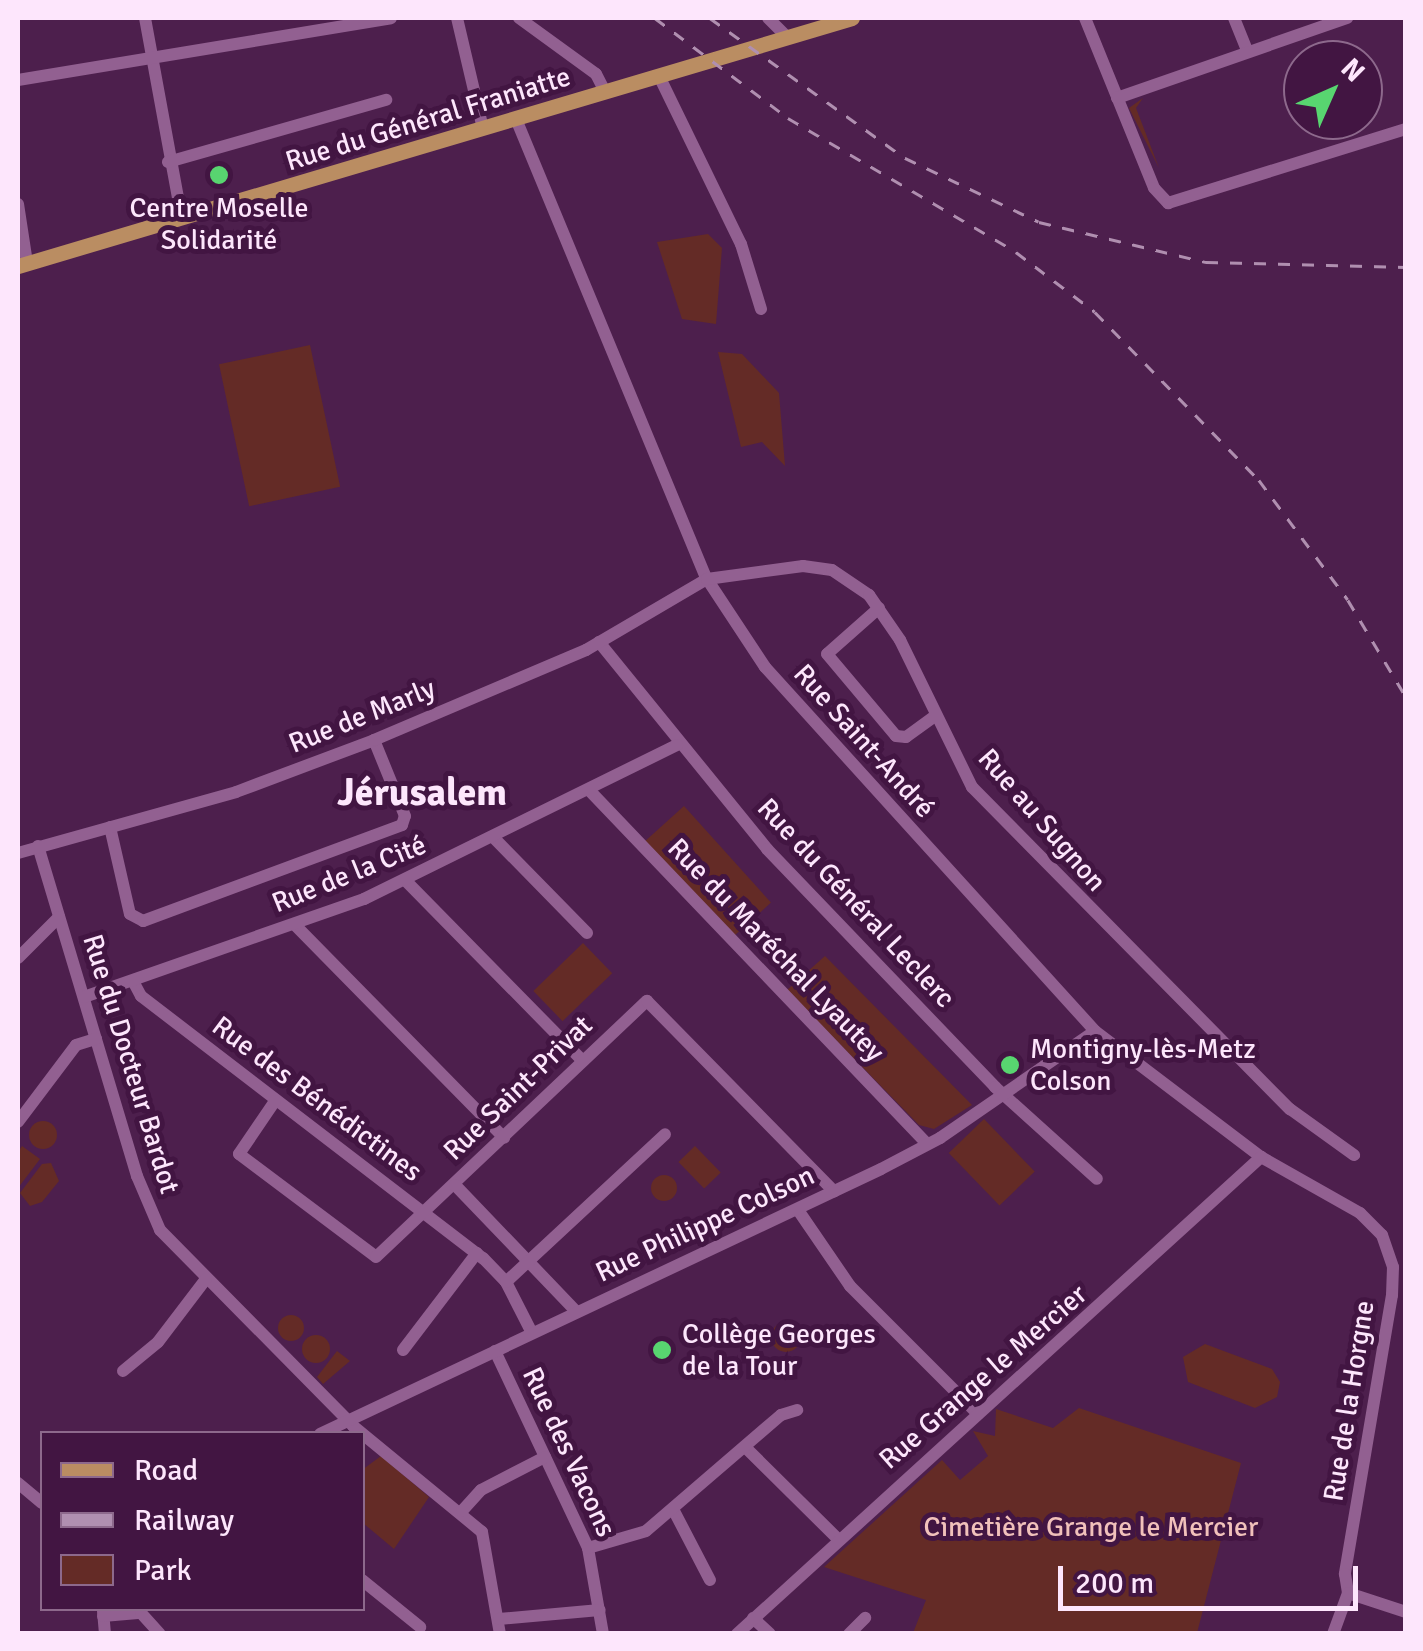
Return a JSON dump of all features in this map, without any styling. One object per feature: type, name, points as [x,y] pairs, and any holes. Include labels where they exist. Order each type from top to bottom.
[{"type":"main road","name":"Rue du Général Franiatte","points":[[22,265],[852,18]]},
{"type":"street","points":[[145,18],[168,162],[182,218]]},
{"type":"street","points":[[312,18],[315,34]]},
{"type":"street","points":[[18,80],[315,34],[391,18]]},
{"type":"street","points":[[457,18],[483,129]]},
{"type":"street","points":[[519,18],[596,74],[606,92]]},
{"type":"street","points":[[768,18],[779,39]]},
{"type":"street","points":[[1086,18],[1116,98],[1162,200],[1211,194],[1406,128]]},
{"type":"street","points":[[1234,18],[1247,52]]},
{"type":"street","points":[[1116,98],[1347,18]]},
{"type":"street","points":[[658,76],[741,244],[761,310]]},
{"type":"street","points":[[168,162],[386,100]]},
{"type":"street","name":"Rue Saint-André","points":[[516,119],[707,578],[765,667],[1095,1031],[1261,1158],[1360,1213],[1382,1235]]},
{"type":"street","points":[[18,204],[22,265]]},
{"type":"street","name":"Rue au Sugnon","points":[[707,578],[818,567],[858,583],[879,608],[966,780],[1057,879],[1290,1108],[1354,1155]]},
{"type":"street","name":"Rue de Marly","points":[[18,853],[236,792],[374,740],[599,642],[707,578]]},
{"type":"street","points":[[879,608],[827,654],[896,736],[906,737],[936,716]]},
{"type":"street","name":"Rue du Général Leclerc","points":[[599,642],[677,745],[767,849],[1005,1096],[1097,1180]]},
{"type":"street","points":[[110,827],[130,914],[143,921],[402,825],[406,816],[374,740]]},
{"type":"street","name":"Rue de la Cité","points":[[84,998],[296,926],[405,880],[677,745]]},
{"type":"street","name":"Rue du Maréchal Lyautey","points":[[589,790],[928,1144]]},
{"type":"street","points":[[494,838],[587,934]]},
{"type":"street","name":"Rue du Docteur Bardot","points":[[38,846],[151,1213],[206,1279],[361,1431]]},
{"type":"street","points":[[405,880],[582,1060]]},
{"type":"street","points":[[18,958],[59,917]]},
{"type":"street","points":[[296,926],[504,1138]]},
{"type":"street","name":"Rue des Bénédictines","points":[[133,981],[141,996],[477,1253],[506,1282],[531,1332]]},
{"type":"street","name":"Rue Saint-Privat","points":[[276,1101],[239,1154],[369,1255],[383,1255],[647,1001],[834,1192]]},
{"type":"street","name":"Rue Philippe Colson","points":[[325,1431],[345,1418],[798,1210],[928,1144],[1005,1096],[1095,1031]]},
{"type":"street","points":[[18,1122],[76,1045],[96,1039]]},
{"type":"street","points":[[506,1282],[665,1134]]},
{"type":"street","name":"Rue Grange le Mercier","points":[[737,1634],[1261,1158]]},
{"type":"street","points":[[455,1185],[576,1311]]},
{"type":"street","points":[[798,1210],[850,1286],[978,1414]]},
{"type":"street","name":"Rue de la Horgne","points":[[1333,1634],[1348,1593],[1347,1560],[1392,1296],[1392,1266],[1382,1235]]},
{"type":"street","points":[[403,1350],[477,1253]]},
{"type":"street","points":[[122,1371],[158,1342],[206,1279]]},
{"type":"street","name":"Rue des Vacons","points":[[495,1351],[588,1548],[603,1634]]},
{"type":"street","points":[[588,1548],[646,1531],[781,1415],[798,1410]]},
{"type":"street","name":"Rue du Docteur Bardot","points":[[365,1434],[462,1511],[490,1550],[500,1626]]},
{"type":"street","points":[[746,1448],[838,1540]]},
{"type":"street","points":[[462,1511],[481,1490],[545,1457]]},
{"type":"street","points":[[18,1483],[40,1501]]},
{"type":"street","points":[[674,1509],[710,1580]]},
{"type":"street","points":[[365,1583],[416,1631]]},
{"type":"street","points":[[1348,1593],[1406,1612]]},
{"type":"street","points":[[500,1626],[600,1610]]},
{"type":"street","points":[[105,1634],[103,1612],[140,1613],[160,1634]]},
{"type":"street","points":[[753,1618],[770,1634]]},
{"type":"street","points":[[849,1634],[865,1618]]},
{"type":"green space","points":[[1143,98],[1136,108],[1159,168],[1129,108]]},
{"type":"green space","points":[[708,234],[722,248],[716,324],[682,319],[657,242]]},
{"type":"green space","points":[[310,345],[340,487],[249,506],[219,364]]},
{"type":"green space","points":[[718,352],[742,354],[779,393],[785,466],[762,442],[741,447]]},
{"type":"green space","points":[[684,806],[771,903],[731,939],[644,842]]},
{"type":"green space","points":[[583,943],[612,973],[563,1021],[533,991]]},
{"type":"green space","points":[[825,956],[972,1105],[934,1129],[919,1125],[787,990]]},
{"type":"green space","points":[[984,1119],[1035,1172],[999,1206],[949,1153]]},
{"type":"green space","points":[[43,1121],[53,1125],[57,1135],[53,1145],[43,1149],[33,1145],[29,1135],[33,1125]]},
{"type":"green space","points":[[22,1146],[40,1159],[18,1188],[18,1152]]},
{"type":"green space","points":[[695,1146],[721,1173],[704,1189],[678,1162]]},
{"type":"green space","points":[[51,1163],[59,1181],[42,1202],[30,1206],[20,1193],[42,1164]]},
{"type":"green space","points":[[664,1175],[674,1178],[674,1198],[664,1201],[654,1198],[651,1188],[654,1178]]},
{"type":"green space","points":[[291,1315],[300,1319],[304,1328],[300,1337],[291,1341],[282,1337],[278,1328],[282,1319]]},
{"type":"green space","points":[[786,1322],[800,1331],[801,1337],[792,1351],[786,1352],[772,1343],[771,1337],[780,1323]]},
{"type":"green space","points":[[316,1335],[326,1339],[330,1349],[326,1359],[316,1363],[306,1359],[302,1349],[306,1339]]},
{"type":"green space","points":[[1205,1344],[1272,1369],[1280,1382],[1277,1397],[1255,1408],[1188,1382],[1183,1357]]},
{"type":"green space","points":[[337,1351],[350,1361],[323,1384],[317,1377]]},
{"type":"green space","name":"Cimetière Grange le Mercier","points":[[1079,1408],[1241,1463],[1197,1633],[913,1633],[926,1600],[824,1567],[942,1460],[960,1480],[988,1456],[973,1431],[995,1436],[996,1409],[1053,1428]]},
{"type":"green space","points":[[381,1456],[429,1497],[394,1549],[365,1525],[365,1468]]},
{"type":"railway","points":[[655,18],[788,118],[1016,252],[1095,312],[1259,480],[1348,600],[1406,697]]},
{"type":"railway","points":[[710,18],[905,158],[1039,222],[1206,262],[1406,267]]},
{"type":"place","name":"Centre Moselle Solidarité","points":[[219,175]]},
{"type":"place","name":"Montigny-lès-Metz Colson","points":[[1010,1065]]},
{"type":"place","name":"Collège Georges de la Tour","points":[[662,1350]]},
{"type":"district","name":"Jérusalem","points":[[422,793]]}]
